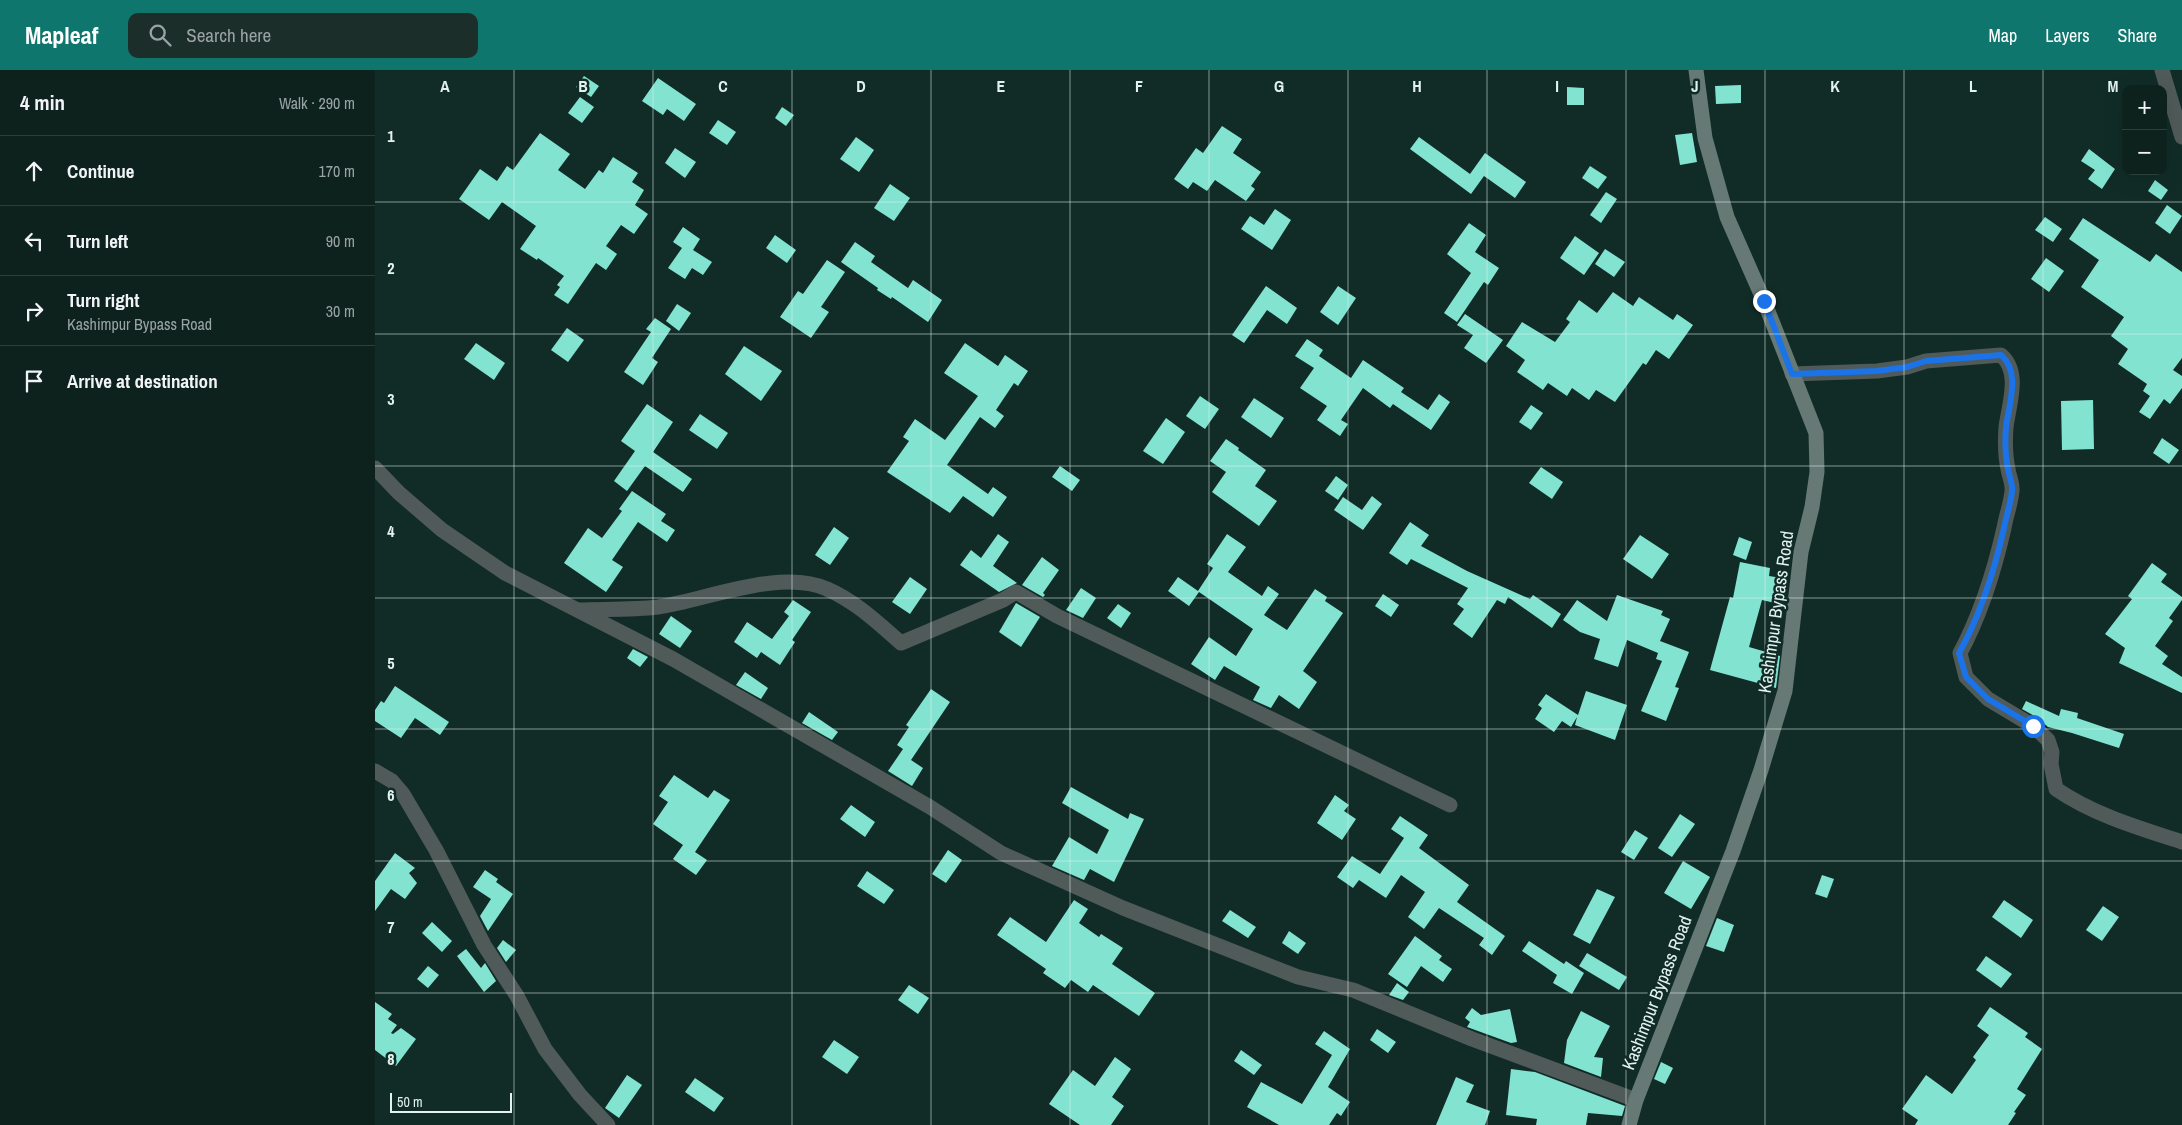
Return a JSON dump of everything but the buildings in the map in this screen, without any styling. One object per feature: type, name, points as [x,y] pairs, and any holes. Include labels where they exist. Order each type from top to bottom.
[{"type":"main road","name":"Kashimpur Bypass Road","points":[[1629,1125],[1635,1100],[1736,842],[1761,770],[1785,691],[1801,552],[1812,507],[1817,472],[1815,433],[1764,301],[1727,217],[1705,138],[1697,70]]},
{"type":"street","points":[[2162,70],[2182,136]]},
{"type":"street","points":[[1792,374],[1877,371],[1907,367],[1926,361],[2001,355],[2008,361],[2012,397],[2005,447],[2007,467],[2013,489],[1987,592],[1972,631],[1959,653],[1966,677],[1988,699],[2016,714],[2048,740],[2052,752],[2051,764],[2056,789],[2089,808],[2110,817],[2182,842]]},
{"type":"street","points":[[375,468],[399,493],[443,530],[505,573],[673,659],[930,807],[1001,853],[1123,908],[1298,977],[1353,990],[1472,1039],[1635,1100]]},
{"type":"street","points":[[576,610],[658,607],[772,582],[805,583],[826,588],[856,606],[901,643],[1003,600],[1016,592],[1057,616],[1450,805]]},
{"type":"street","points":[[375,771],[392,781],[403,794],[436,850],[484,945],[517,996],[545,1049],[580,1095],[608,1125]]},
{"type":"route","points":[[1764,301],[1792,374],[1877,371],[1907,367],[1926,361],[2001,355],[2008,361],[2012,397],[2005,447],[2007,467],[2013,489],[1987,592],[1972,631],[1959,653],[1966,677],[1988,699],[2016,714],[2033,726]]}]
